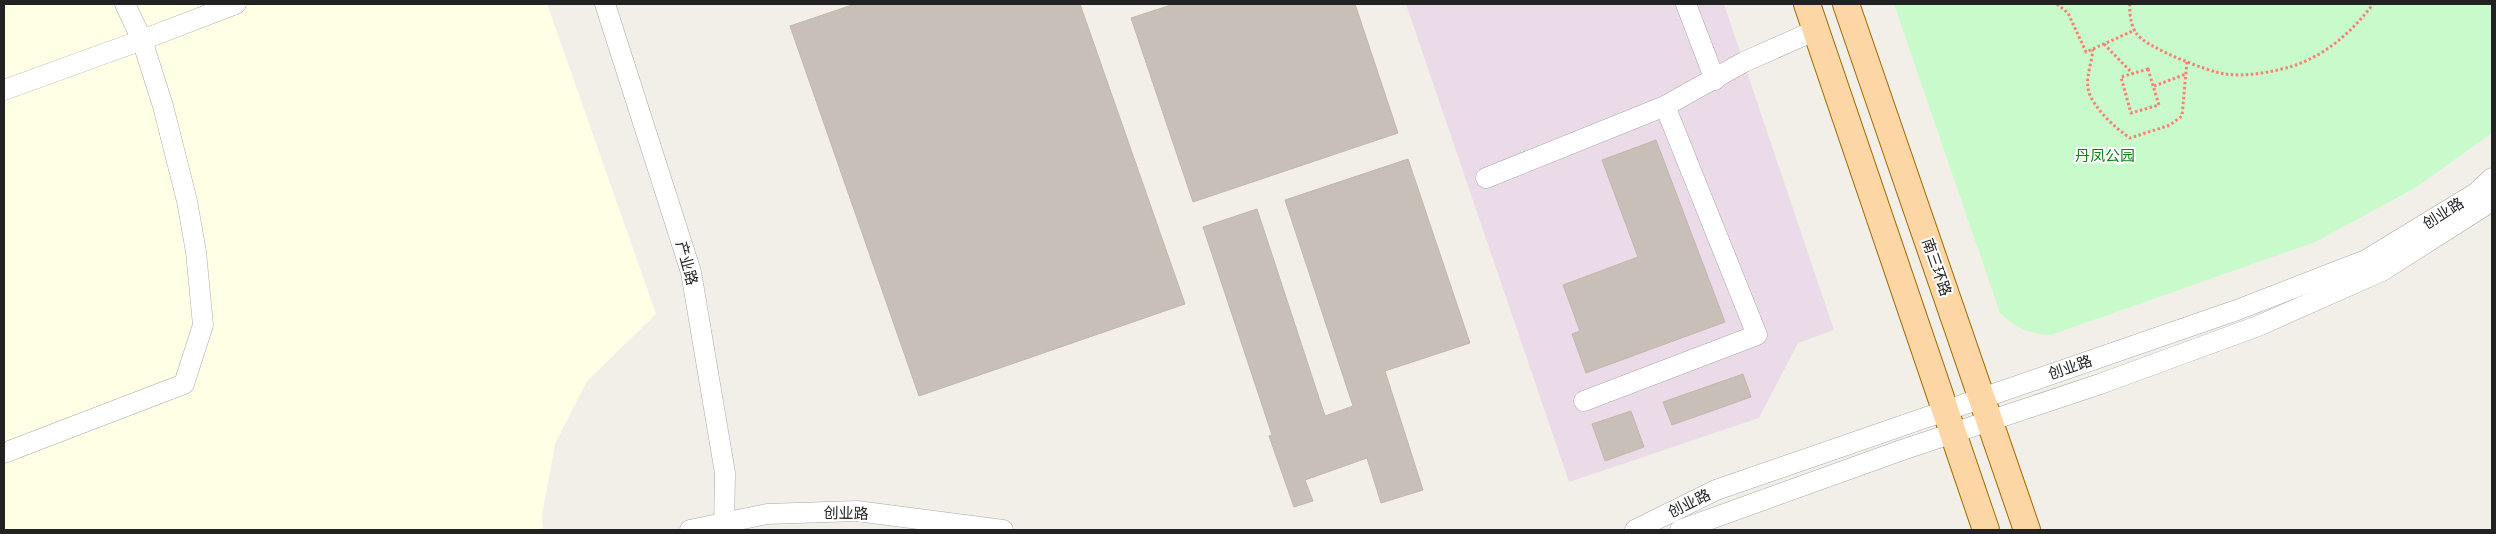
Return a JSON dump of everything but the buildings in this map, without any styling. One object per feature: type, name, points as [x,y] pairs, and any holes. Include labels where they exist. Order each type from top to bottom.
[{"type":"main road","points":[[1807,4],[1986,530]]},
{"type":"main road","name":"南三环路","points":[[1846,4],[2027,530]]},
{"type":"street","points":[[4,453],[184,384],[203,325],[202,294],[187,202],[163,106],[142,40],[125,4]]},
{"type":"street","points":[[4,90],[236,4]]},
{"type":"street","name":"产业路","points":[[606,4],[691,272],[725,472],[724,527]]},
{"type":"street","points":[[1686,4],[1715,80]]},
{"type":"street","points":[[1486,178],[1665,106],[1715,80],[1744,62],[1816,30]]},
{"type":"street","points":[[1584,401],[1757,335],[1665,106]]},
{"type":"street","name":"创业路","points":[[1680,530],[1949,422],[2366,260],[2476,193],[2492,178]]},
{"type":"street","name":"创业路","points":[[1986,409],[2100,384],[2258,326],[2382,271],[2492,201]]},
{"type":"street","name":"创业路","points":[[1635,530],[1716,490],[1949,422]]},
{"type":"street","name":"创业路","points":[[690,530],[724,527],[767,514],[857,511],[1003,530]]},
{"type":"path","points":[[2057,4],[2068,13],[2086,52],[2135,30]]},
{"type":"path","points":[[2130,4],[2129,13],[2136,34],[2158,49],[2224,74],[2253,75],[2294,65],[2329,48],[2358,24],[2373,4]]},
{"type":"path","points":[[2104,44],[2133,74]]},
{"type":"path","points":[[2093,49],[2088,88],[2094,102],[2116,129],[2130,138],[2170,125],[2182,116],[2187,61]]},
{"type":"path","points":[[2148,69],[2154,86],[2159,105],[2132,113],[2121,78],[2148,69]]},
{"type":"path","points":[[2154,86],[2186,74]]},
{"type":"shaded area","points":[[4,4],[547,4],[656,314],[587,381],[555,444],[542,515],[543,530],[4,530]]},
{"type":"shaded area","points":[[1406,4],[1724,4],[1834,330],[1798,343],[1759,418],[1569,482]]},
{"type":"green space","name":"丹凤公园","points":[[1894,4],[2492,4],[2492,133],[2415,188],[2315,242],[2051,335],[2036,333],[2012,323],[2000,313]]}]
